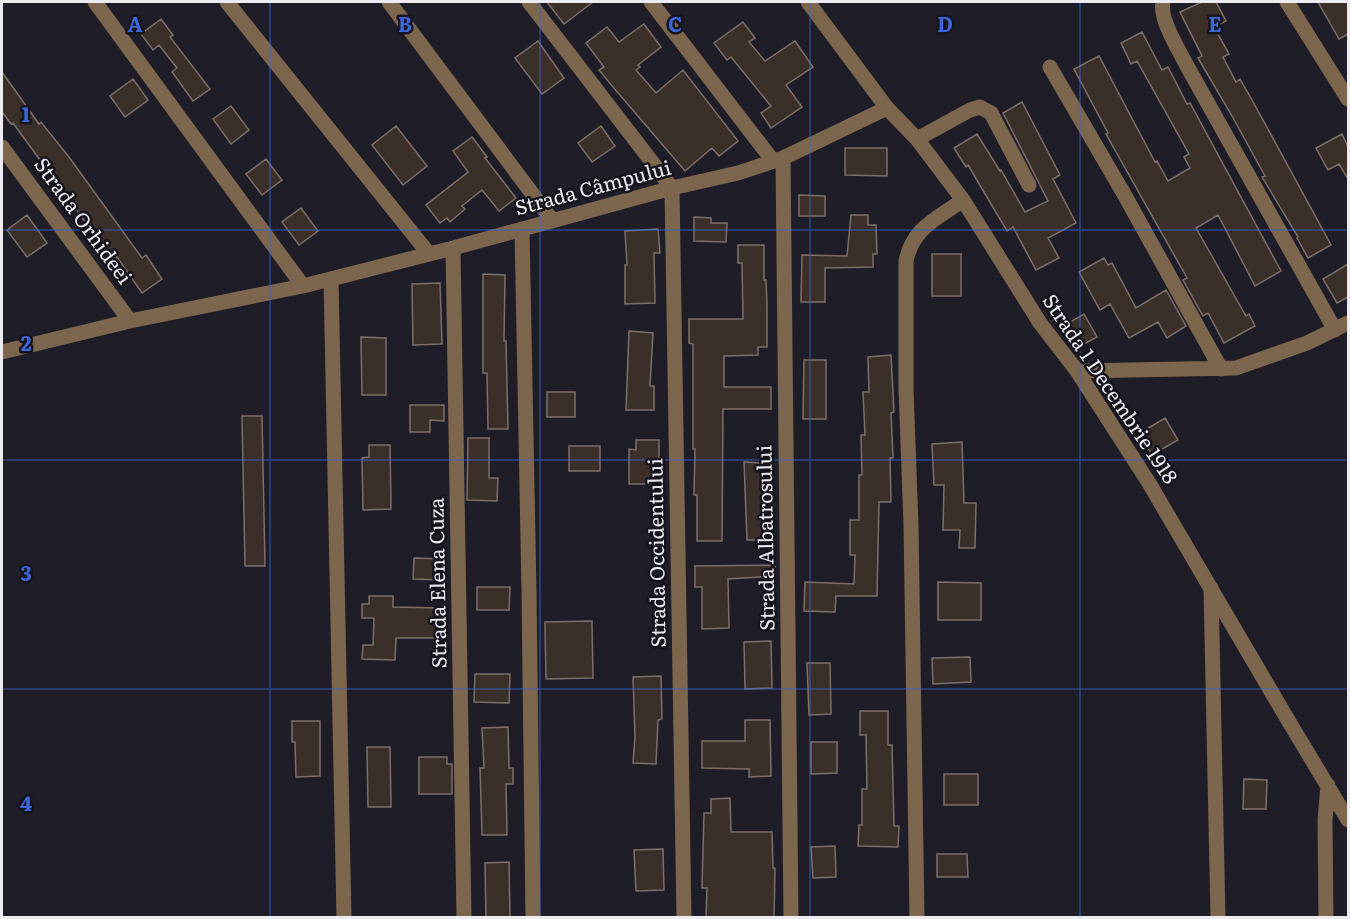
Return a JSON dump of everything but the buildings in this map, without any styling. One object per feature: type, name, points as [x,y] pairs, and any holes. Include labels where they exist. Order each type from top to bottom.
[{"type":"street","points":[[95,2],[303,286]]},
{"type":"street","points":[[227,2],[429,254]]},
{"type":"street","points":[[389,2],[552,220]]},
{"type":"street","points":[[529,2],[672,188]]},
{"type":"street","points":[[651,2],[778,159]]},
{"type":"street","name":"Strada 1 Decembrie 1918","points":[[808,2],[887,108],[917,139],[963,200],[1040,323],[1077,371],[1149,483],[1348,820]]},
{"type":"street","points":[[1077,371],[1236,368],[1307,343],[1342,326],[1187,66],[1167,26],[1163,2]]},
{"type":"street","points":[[1287,2],[1348,99]]},
{"type":"street","points":[[1050,67],[1124,194],[1221,369]]},
{"type":"street","points":[[917,139],[970,110],[980,107],[990,113],[1029,185]]},
{"type":"street","name":"Strada Câmpului","points":[[2,352],[130,321],[303,286],[672,188],[738,173],[778,159],[887,108]]},
{"type":"street","name":"Strada Orhideei","points":[[2,147],[130,321]]},
{"type":"street","name":"Strada Albatrosului","points":[[778,159],[791,918]]},
{"type":"street","name":"Strada Occidentului","points":[[672,188],[684,918]]},
{"type":"street","points":[[917,918],[913,582],[906,389],[906,261],[909,245],[917,233],[963,200]]},
{"type":"street","points":[[522,229],[530,591],[533,918]]},
{"type":"street","name":"Strada Elena Cuza","points":[[453,248],[464,918]]},
{"type":"street","points":[[331,279],[344,918]]},
{"type":"street","points":[[1210,586],[1218,918]]},
{"type":"street","points":[[1326,918],[1325,820],[1328,785]]}]
